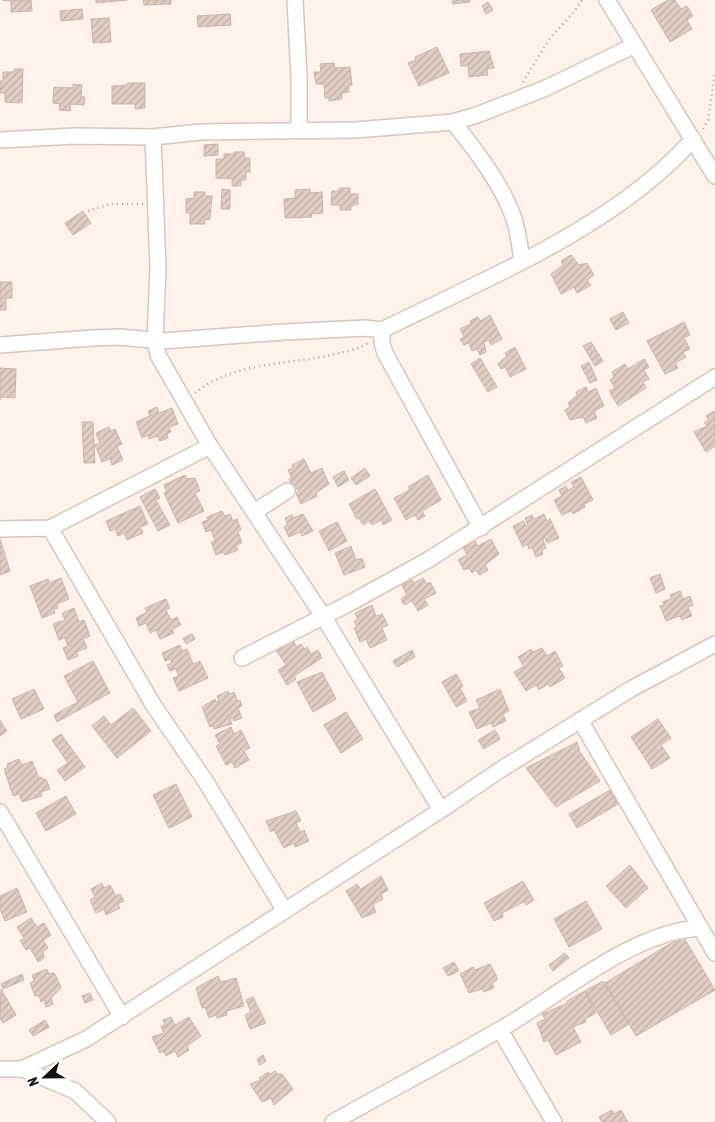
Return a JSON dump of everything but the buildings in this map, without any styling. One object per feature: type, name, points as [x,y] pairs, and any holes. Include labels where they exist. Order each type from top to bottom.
[{"type":"street","points":[[295,0],[300,78],[299,130]]},
{"type":"street","points":[[607,0],[715,176]]},
{"type":"street","points":[[0,140],[75,136],[153,137],[201,132],[258,133],[299,130],[395,129],[452,122],[477,115],[562,81],[635,45]]},
{"type":"street","points":[[472,145],[472,129],[477,115]]},
{"type":"street","points":[[452,122],[472,145],[513,214],[522,261]]},
{"type":"street","points":[[153,137],[154,206],[158,268],[155,341],[160,359],[210,446],[323,616],[441,810]]},
{"type":"street","points":[[0,345],[119,337],[155,341],[354,328],[382,330],[522,261],[596,218],[662,172],[694,140]]},
{"type":"street","points":[[382,330],[382,343],[386,353],[481,528]]},
{"type":"street","points":[[242,658],[352,602],[481,528],[715,378]]},
{"type":"street","points":[[0,529],[50,528],[210,446]]},
{"type":"street","points":[[254,512],[287,491]]},
{"type":"street","points":[[50,528],[154,706],[204,779],[285,911]]},
{"type":"street","points":[[22,1070],[70,1048],[122,1017],[500,770],[580,720],[715,644]]},
{"type":"street","points":[[580,720],[715,953]]},
{"type":"street","points":[[0,812],[122,1017]]},
{"type":"street","points":[[333,1122],[500,1030],[639,945],[665,934],[684,929],[700,928]]},
{"type":"street","points":[[500,1030],[554,1122]]},
{"type":"street","points":[[0,1069],[22,1070],[75,1091],[108,1122]]},
{"type":"path","points":[[507,103],[528,74],[550,38],[574,12],[582,0]]},
{"type":"path","points":[[694,140],[708,120],[715,73]]},
{"type":"path","points":[[88,211],[110,204],[154,206]]},
{"type":"path","points":[[185,403],[208,385],[241,371],[264,365],[310,360],[358,348],[372,340],[382,330]]}]
